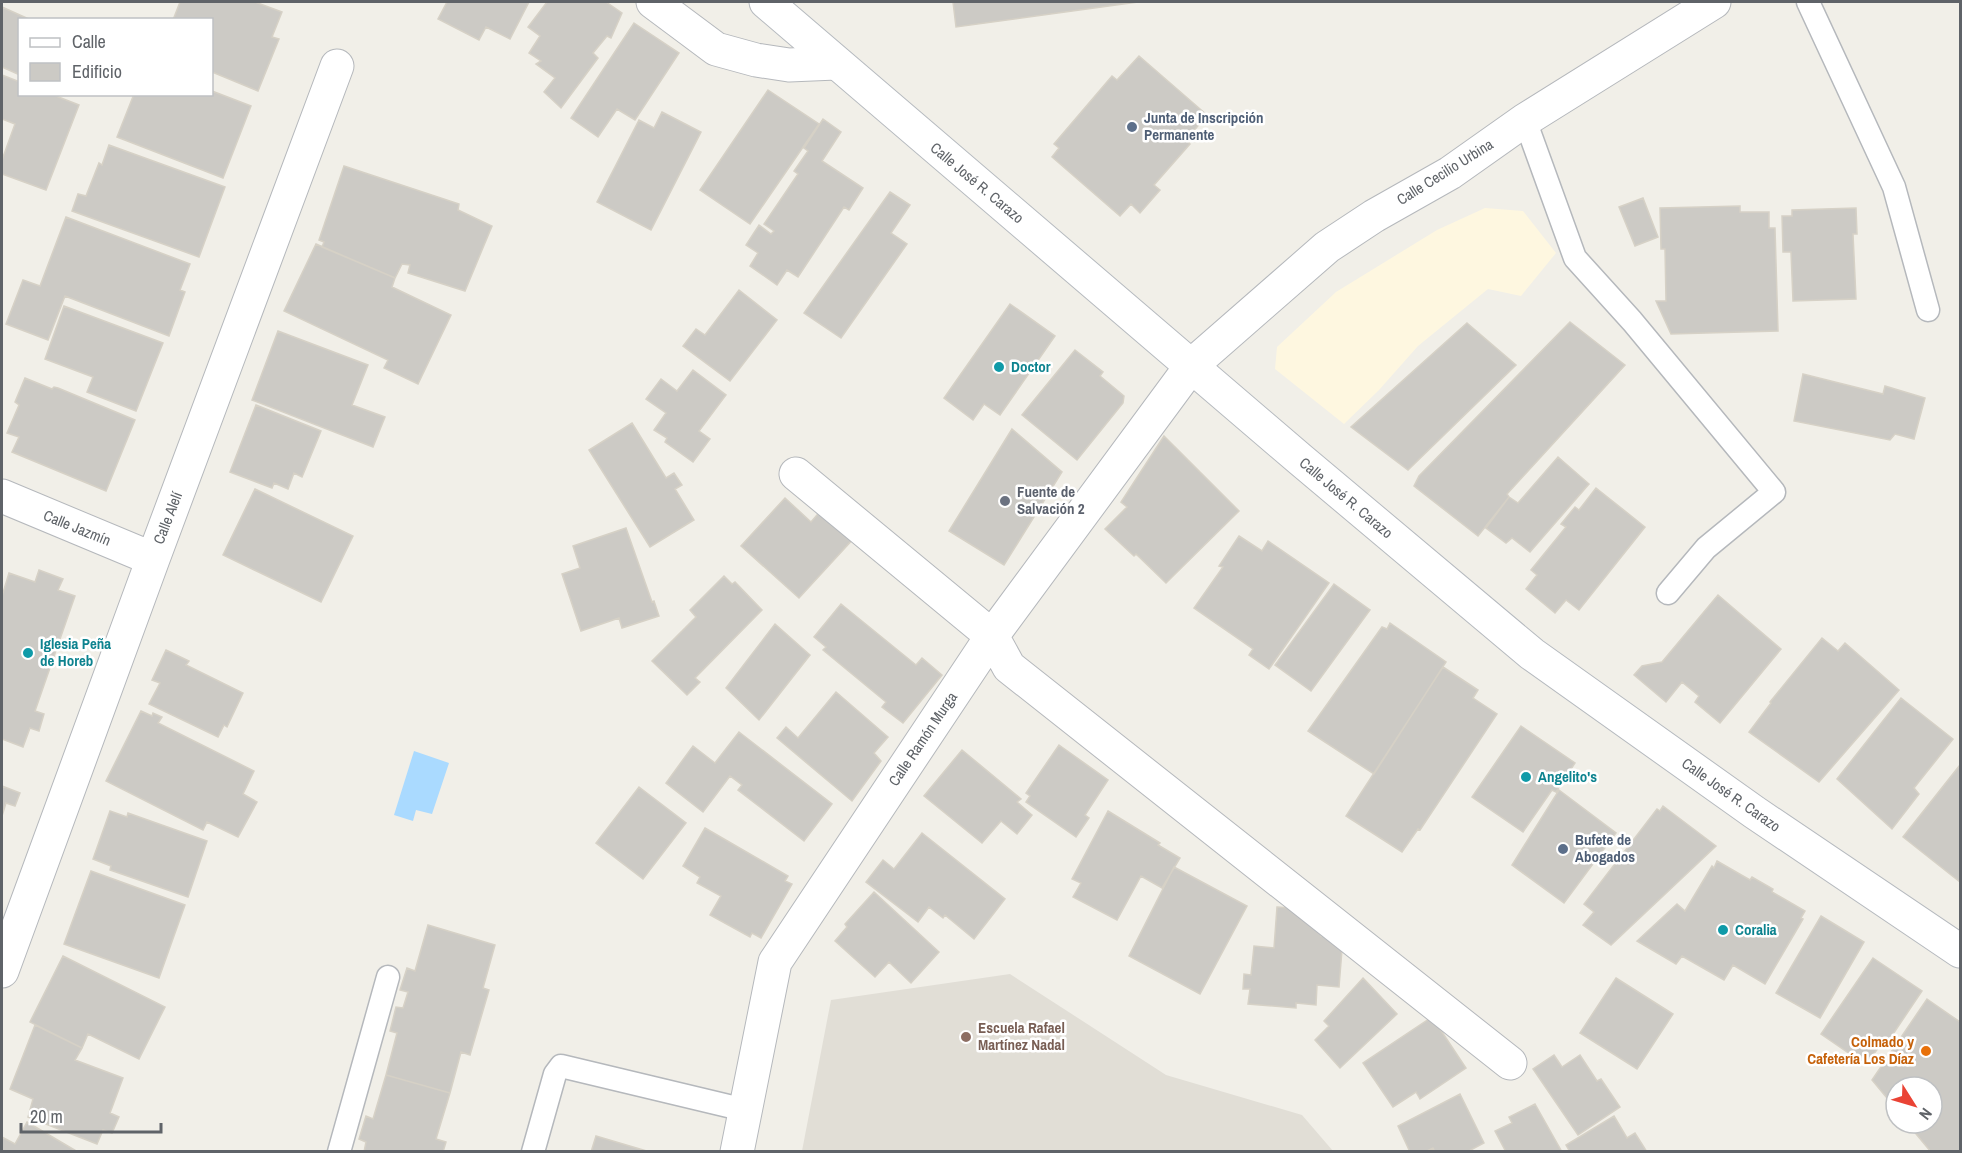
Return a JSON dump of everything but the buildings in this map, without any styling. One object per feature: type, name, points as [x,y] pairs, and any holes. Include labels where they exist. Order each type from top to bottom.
[{"type":"street","points":[[653,2],[716,49],[756,60],[789,65],[836,63]]},
{"type":"street","name":"Calle Cecilio Urbina","points":[[1192,365],[1328,247],[1374,216],[1450,173],[1525,120],[1714,2]]},
{"type":"street","name":"Calle José R. Carazo","points":[[774,4],[836,63],[1532,654],[1754,812],[1960,951]]},
{"type":"street","name":"Calle Alelí","points":[[2,971],[337,66]]},
{"type":"street","name":"Calle Ramón Murga","points":[[737,1152],[775,962],[992,636],[1192,365]]},
{"type":"street","points":[[796,474],[992,636],[1009,667],[1510,1063]]},
{"type":"street","name":"Calle Jazmín","points":[[2,496],[153,559]]},
{"type":"lane","points":[[1808,2],[1894,187],[1929,310]]},
{"type":"lane","points":[[1525,120],[1575,258],[1632,321],[1774,492],[1706,548],[1668,593]]},
{"type":"lane","points":[[339,1152],[388,977]]},
{"type":"lane","points":[[533,1152],[555,1074],[561,1066],[745,1110]]},
{"type":"shaded area","points":[[1485,208],[1523,211],[1556,253],[1521,296],[1488,289],[1418,346],[1379,390],[1344,424],[1275,369],[1277,347],[1336,292],[1437,230]]},
{"type":"shaded area","name":"Escuela Rafael Martínez Nadal","points":[[1010,974],[1166,1075],[1302,1115],[1333,1151],[802,1151],[831,1000]]},
{"type":"water","points":[[414,751],[449,763],[432,814],[416,810],[413,821],[394,815]]},
{"type":"place","name":"Junta de Inscripción Permanente","points":[[1132,127]]},
{"type":"place","name":"Doctor","points":[[999,367]]},
{"type":"place","name":"Fuente de Salvación 2","points":[[1005,501]]},
{"type":"place","name":"Iglesia Peña de Horeb","points":[[28,653]]},
{"type":"place","name":"Angelito's","points":[[1526,777]]},
{"type":"place","name":"Bufete de Abogados","points":[[1563,849]]},
{"type":"place","name":"Coralia","points":[[1723,930]]},
{"type":"place","name":"Escuela Rafael Martínez Nadal","points":[[966,1037]]},
{"type":"place","name":"Colmado y Cafetería Los Díaz","points":[[1926,1051]]}]
